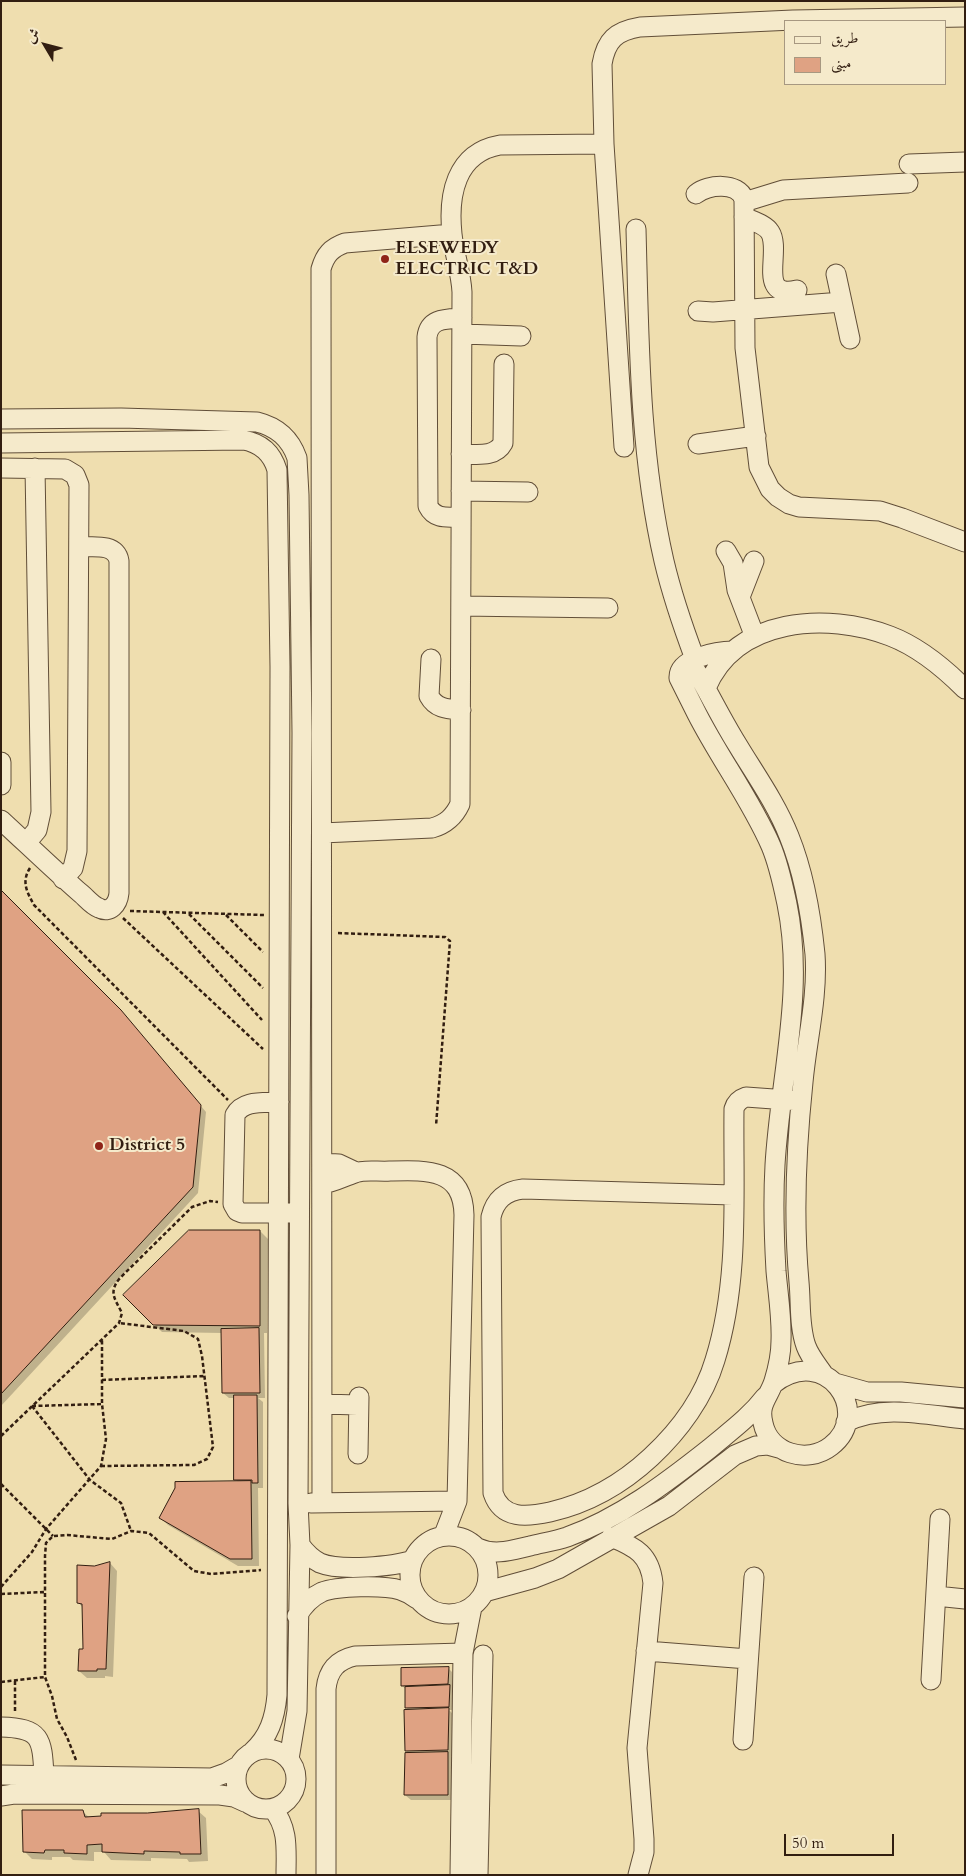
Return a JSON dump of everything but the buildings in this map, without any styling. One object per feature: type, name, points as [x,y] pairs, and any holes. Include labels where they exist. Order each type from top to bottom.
[{"type":"street","points":[[793,20],[965,17]]},
{"type":"street","points":[[624,446],[604,144],[602,64],[604,52],[610,41],[619,33],[630,28],[784,20]]},
{"type":"street","points":[[322,833],[432,828],[452,818],[457,812],[461,796],[462,326],[461,275],[452,234],[452,205],[456,180],[466,164],[487,147],[500,145],[604,144]]},
{"type":"street","points":[[910,164],[965,162]]},
{"type":"street","points":[[744,209],[783,190],[908,183]]},
{"type":"street","points":[[696,194],[705,188],[730,188],[739,191],[742,195],[744,209],[746,372],[760,467],[764,480],[770,489],[789,504],[799,507],[880,511],[965,542]]},
{"type":"street","points":[[744,209],[766,228],[772,236],[773,278],[777,287],[786,292],[797,290]]},
{"type":"street","points":[[484,1592],[535,1578],[558,1568],[668,1506],[735,1455],[756,1446],[768,1445],[798,1455],[806,1456],[820,1453],[832,1446],[841,1435],[846,1422],[847,1408],[843,1394],[811,1357],[804,1338],[797,1263],[795,1189],[801,1101],[813,1012],[815,964],[807,899],[789,835],[776,808],[690,663],[664,562],[648,466],[640,375],[636,229]]},
{"type":"street","points":[[322,1502],[321,269],[329,252],[336,246],[345,243],[452,234]]},
{"type":"street","points":[[836,274],[850,339]]},
{"type":"street","points":[[698,318],[713,312],[744,316],[842,302]]},
{"type":"street","points":[[461,517],[437,516],[430,511],[428,506],[427,337],[429,329],[442,319],[462,326],[520,336]]},
{"type":"street","points":[[461,454],[492,453],[497,451],[503,443],[504,364]]},
{"type":"street","points":[[121,418],[122,441]]},
{"type":"street","points":[[1,419],[121,418],[257,422],[275,428],[289,441],[294,449],[298,467],[302,733],[299,1045],[298,1503],[300,1545],[297,1616],[297,1711],[289,1759]]},
{"type":"street","points":[[698,444],[756,436]]},
{"type":"street","points":[[1,443],[243,440],[258,444],[264,449],[274,462],[277,470],[280,916],[276,1706],[267,1734],[252,1752]]},
{"type":"street","points":[[1,468],[65,469],[71,472],[80,485],[77,851],[72,868],[63,879]]},
{"type":"street","points":[[33,849],[41,812],[35,468]]},
{"type":"street","points":[[461,491],[528,492]]},
{"type":"street","points":[[1,820],[63,879],[97,908],[110,910],[117,903],[119,894],[119,560],[115,552],[108,548],[79,547]]},
{"type":"street","points":[[726,551],[733,563],[735,583],[755,637]]},
{"type":"street","points":[[740,597],[754,560]]},
{"type":"street","points":[[461,606],[608,608]]},
{"type":"street","points":[[706,688],[714,671],[733,651],[755,637],[769,631],[800,624],[821,623],[853,625],[891,637],[926,655],[963,683]]},
{"type":"street","points":[[733,651],[720,651],[690,663],[681,669],[679,678],[697,715],[752,809],[771,846],[778,864],[788,907],[794,962],[792,1018],[775,1164],[774,1213],[781,1353],[762,1410],[763,1424],[769,1437],[779,1448]]},
{"type":"street","points":[[430,659],[429,696],[431,700],[442,708],[461,710]]},
{"type":"street","points":[[280,733],[302,733]]},
{"type":"street","points":[[1,762],[1,785]]},
{"type":"street","points":[[778,864],[796,857]]},
{"type":"street","points":[[301,926],[322,929]]},
{"type":"street","points":[[299,1045],[322,1045]]},
{"type":"street","points":[[733,1195],[523,1189],[505,1194],[493,1208],[490,1217],[493,1493],[495,1500],[503,1510],[515,1515],[542,1514],[561,1510],[597,1496],[613,1487],[644,1464],[662,1448],[687,1417],[698,1399],[715,1360],[730,1288],[733,1234],[734,1109],[742,1098],[746,1097],[801,1101]]},
{"type":"street","points":[[279,1102],[247,1104],[238,1110],[234,1120],[233,1204],[236,1211],[242,1213],[299,1213]]},
{"type":"street","points":[[322,1163],[339,1164],[356,1172]]},
{"type":"street","points":[[297,1616],[314,1596],[339,1588],[390,1587],[409,1593],[426,1608],[438,1613],[463,1612],[479,1601],[488,1581],[488,1569],[484,1558],[466,1534],[457,1501],[464,1215],[462,1199],[453,1184],[446,1178],[424,1170],[356,1172],[339,1180],[322,1184]]},
{"type":"street","points":[[278,1318],[299,1317]]},
{"type":"street","points":[[417,1599],[410,1580],[412,1560],[424,1544],[442,1536],[452,1536],[463,1538],[475,1546],[494,1553],[569,1536],[597,1523],[661,1486],[745,1420],[769,1390],[784,1376],[797,1371],[811,1370],[867,1392],[901,1392],[965,1398]]},
{"type":"street","points":[[322,1410],[358,1406],[358,1454]]},
{"type":"street","points":[[846,1422],[862,1415],[885,1412],[965,1419]]},
{"type":"street","points":[[662,1448],[670,1457],[688,1465]]},
{"type":"street","points":[[644,1464],[650,1466],[658,1474],[661,1486]]},
{"type":"street","points":[[298,1503],[457,1501]]},
{"type":"street","points":[[442,1536],[457,1501]]},
{"type":"street","points":[[644,1555],[643,1532],[647,1519]]},
{"type":"street","points":[[932,1680],[940,1519]]},
{"type":"street","points":[[569,1536],[577,1547],[577,1556]]},
{"type":"street","points":[[611,1538],[634,1548],[644,1555],[650,1564],[653,1583],[637,1748],[644,1839],[644,1852],[638,1875]]},
{"type":"street","points":[[300,1545],[312,1558],[329,1566],[379,1567],[396,1565],[412,1560]]},
{"type":"street","points":[[525,1547],[535,1578]]},
{"type":"street","points":[[743,1740],[754,1577]]},
{"type":"street","points":[[936,1596],[965,1599]]},
{"type":"street","points":[[460,1875],[463,1653],[472,1607]]},
{"type":"street","points":[[450,1614],[463,1653]]},
{"type":"street","points":[[646,1651],[748,1659]]},
{"type":"street","points":[[326,1875],[326,1689],[330,1673],[339,1662],[355,1656],[463,1653]]},
{"type":"street","points":[[478,1875],[483,1655]]},
{"type":"street","points":[[8,1727],[27,1729],[37,1739],[42,1754],[44,1775]]},
{"type":"street","points":[[1,1796],[14,1794],[220,1795],[234,1797],[254,1807],[263,1810],[272,1809],[282,1805],[290,1798],[295,1789],[295,1768],[282,1752],[262,1748],[243,1758],[235,1776],[239,1794],[245,1802]]},
{"type":"street","points":[[1,1774],[212,1778],[238,1766]]},
{"type":"street","points":[[272,1809],[282,1823],[284,1831],[286,1875]]},
{"type":"path","points":[[33,849],[24,882],[34,905],[238,1110]]},
{"type":"path","points":[[110,910],[280,916]]},
{"type":"path","points":[[110,910],[263,1049]]},
{"type":"path","points":[[163,912],[264,1022]]},
{"type":"path","points":[[188,913],[265,989]]},
{"type":"path","points":[[225,914],[265,955]]},
{"type":"path","points":[[322,929],[445,937],[450,941],[436,1126]]},
{"type":"path","points":[[1,1436],[119,1323],[122,1313],[113,1296],[114,1286],[120,1278],[192,1207],[210,1201],[233,1204]]},
{"type":"path","points":[[101,1466],[194,1465],[207,1459],[213,1447],[198,1339],[184,1331],[119,1323]]},
{"type":"path","points":[[1,1586],[26,1560],[46,1529],[101,1466],[106,1439],[102,1404],[102,1340]]},
{"type":"path","points":[[102,1380],[204,1376]]},
{"type":"path","points":[[32,1406],[102,1404]]},
{"type":"path","points":[[32,1406],[90,1480],[122,1503],[131,1531]]},
{"type":"path","points":[[1,1484],[53,1536]]},
{"type":"path","points":[[82,1776],[67,1737],[57,1719],[45,1677],[44,1592],[46,1543],[53,1536],[67,1535],[112,1539],[131,1531],[149,1533],[194,1570],[211,1574],[237,1570],[277,1569]]},
{"type":"path","points":[[1,1594],[44,1592]]},
{"type":"path","points":[[1,1682],[45,1677]]},
{"type":"path","points":[[8,1727],[15,1680]]},
{"type":"place","name":"ELSEWEDY ELECTRIC T&D","points":[[385,259]]},
{"type":"place","name":"District 5","points":[[99,1146]]}]
